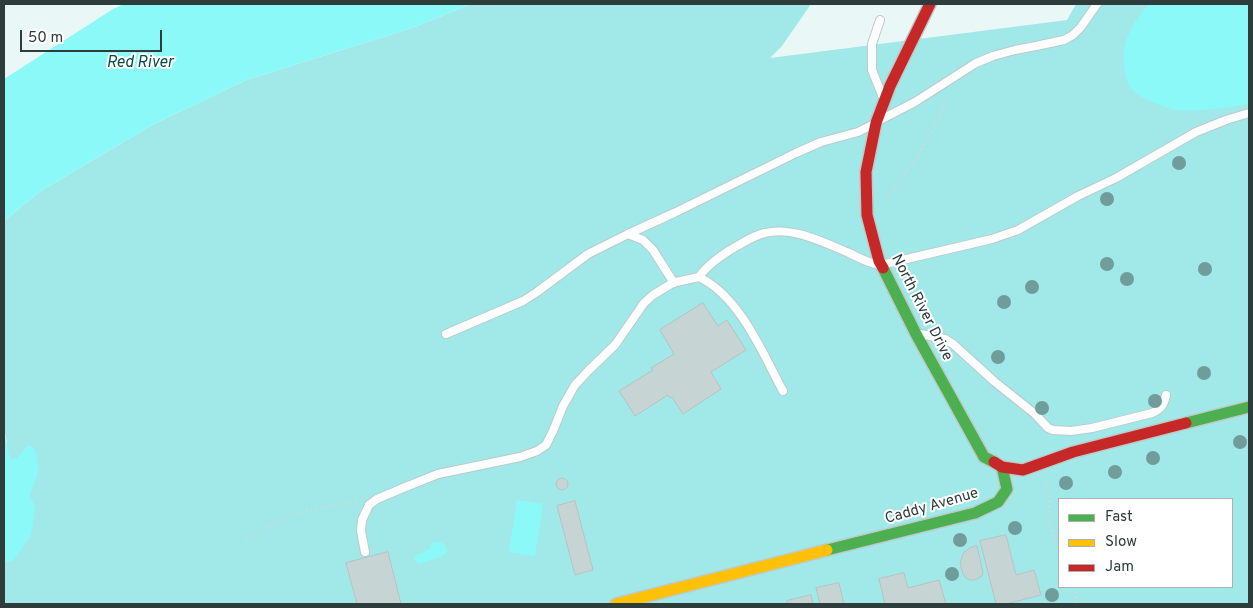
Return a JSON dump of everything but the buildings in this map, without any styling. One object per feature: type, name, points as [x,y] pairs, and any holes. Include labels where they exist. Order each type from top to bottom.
[{"type":"street","name":"North River Drive","points":[[930,4],[890,86],[876,122],[866,172],[867,215],[879,261],[916,334],[984,457],[1002,467]]},
{"type":"street","points":[[1002,467],[1023,470],[1073,452],[1249,407]]},
{"type":"street","name":"Caddy Avenue","points":[[616,604],[975,513],[998,502],[1007,488],[1002,467]]},
{"type":"lane","points":[[446,334],[523,301],[588,254],[628,234],[796,152],[821,142],[858,132],[915,102],[976,63],[1015,50],[1064,40],[1081,27],[1097,4]]},
{"type":"lane","points":[[880,20],[872,44],[872,70],[885,101]]},
{"type":"lane","points":[[699,277],[704,269],[728,251],[751,238],[765,233],[781,232],[805,236],[873,264],[881,265],[992,239],[1018,230],[1078,196],[1116,178],[1196,132],[1249,113]]},
{"type":"lane","points":[[628,234],[643,240],[654,250],[674,283]]},
{"type":"lane","points":[[365,552],[361,531],[362,520],[369,505],[377,499],[438,474],[520,457],[546,445],[563,406],[575,385],[615,345],[644,303],[653,295],[674,283],[699,277],[715,287],[734,306],[747,325],[783,391]]},
{"type":"lane","points":[[916,334],[938,337],[953,344],[995,382],[1035,414],[1048,428],[1053,430],[1070,431],[1092,428],[1152,413],[1162,407],[1166,395]]},
{"type":"path","points":[[868,220],[885,201],[918,155],[939,118],[957,76]]},
{"type":"path","points":[[1041,463],[1047,487],[1050,530],[1058,543]]},
{"type":"path","points":[[247,538],[297,514],[324,507],[377,499]]},
{"type":"path","points":[[1076,588],[1076,604]]},
{"type":"shaded area","points":[[471,4],[811,4],[782,46],[770,58],[1067,20],[1076,4],[1249,4],[1249,604],[4,604],[4,459],[7,442],[4,429],[4,221],[39,192],[154,124],[246,80],[415,27]]},
{"type":"water","name":"Red River","points":[[124,4],[471,4],[415,27],[246,80],[154,124],[39,192],[4,221],[4,79],[113,9]]},
{"type":"water","points":[[1149,4],[1249,4],[1249,103],[1213,109],[1177,110],[1152,102],[1134,91],[1130,87],[1125,74],[1125,47],[1130,32]]},
{"type":"water","points":[[4,429],[9,455],[12,459],[17,458],[28,445],[34,448],[38,467],[37,477],[30,495],[35,507],[31,535],[14,560],[4,562]]},
{"type":"water","points":[[517,500],[543,504],[535,556],[509,552]]},
{"type":"water","points":[[434,542],[440,542],[445,545],[447,551],[445,554],[419,564],[416,562],[414,558],[429,549]]},
{"type":"traffic: fast","points":[[883,268],[916,334],[984,457],[994,462]]},
{"type":"traffic: fast","points":[[1186,423],[1249,407]]},
{"type":"traffic: fast","points":[[827,550],[975,513],[998,502],[1007,489],[1002,467]]},
{"type":"traffic: slow","points":[[616,604],[827,550]]},
{"type":"traffic: jam","points":[[883,268],[879,261],[867,215],[866,172],[876,123],[890,86],[930,4]]},
{"type":"traffic: jam","points":[[994,462],[1002,467],[1023,470],[1073,452],[1186,423]]}]
